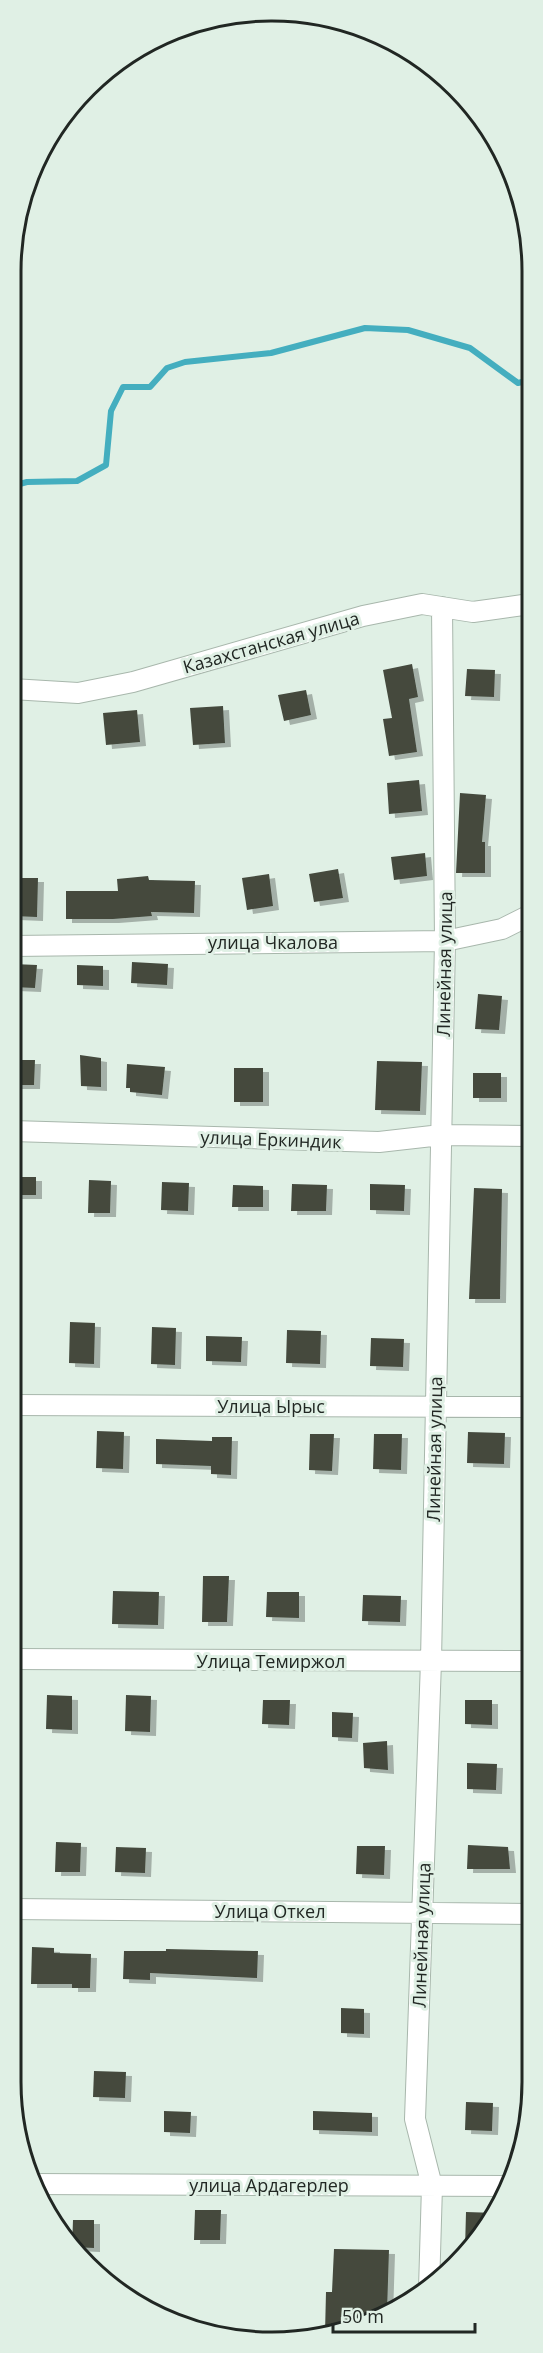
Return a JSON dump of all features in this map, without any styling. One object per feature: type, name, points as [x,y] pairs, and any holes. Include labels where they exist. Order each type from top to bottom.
[{"type":"street","name":"Казахстанская улица","points":[[21,690],[78,693],[133,682],[363,616],[423,604],[473,612],[522,605]]},
{"type":"street","name":"Линейная улица","points":[[429,2276],[432,2186],[415,2119],[431,1661],[445,941],[442,608]]},
{"type":"street","name":"улица Чкалова","points":[[21,946],[445,941],[502,929],[522,919]]},
{"type":"street","name":"улица Еркиндик","points":[[21,1131],[379,1142],[441,1135],[522,1136]]},
{"type":"street","name":"Улица Ырыс","points":[[21,1405],[522,1407]]},
{"type":"street","name":"Улица Темиржол","points":[[21,1659],[522,1661]]},
{"type":"street","name":"Улица Откел","points":[[21,1910],[522,1914]]},
{"type":"street","name":"улица Ардагерлер","points":[[43,2184],[499,2186]]},
{"type":"building","points":[[412,664],[418,697],[409,699],[417,752],[389,756],[383,719],[392,718],[383,670]]},
{"type":"building","points":[[467,669],[495,670],[494,697],[465,696]]},
{"type":"building","points":[[306,690],[311,715],[284,721],[278,695]]},
{"type":"building","points":[[223,706],[225,743],[193,745],[190,708]]},
{"type":"building","points":[[137,710],[140,742],[106,745],[103,713]]},
{"type":"building","points":[[419,780],[422,811],[389,814],[387,783]]},
{"type":"building","points":[[460,793],[486,795],[482,842],[485,842],[485,873],[456,873]]},
{"type":"building","points":[[425,853],[427,876],[394,880],[391,857]]},
{"type":"building","points":[[338,869],[343,898],[314,902],[309,874]]},
{"type":"building","points":[[269,874],[273,906],[247,910],[242,878]]},
{"type":"building","points":[[148,876],[149,880],[195,881],[194,913],[151,912],[152,916],[66,919],[66,891],[118,891],[117,879]]},
{"type":"building","points":[[21,878],[38,878],[37,917],[21,916]]},
{"type":"building","points":[[132,962],[168,964],[167,985],[131,983]]},
{"type":"building","points":[[21,964],[37,965],[35,988],[21,987]]},
{"type":"building","points":[[77,965],[103,966],[103,986],[77,985]]},
{"type":"building","points":[[478,994],[502,996],[499,1030],[475,1029]]},
{"type":"building","points":[[80,1055],[101,1058],[101,1087],[81,1086]]},
{"type":"building","points":[[21,1060],[35,1060],[34,1085],[21,1085]]},
{"type":"building","points":[[377,1061],[422,1062],[420,1111],[375,1110]]},
{"type":"building","points":[[127,1064],[165,1067],[162,1095],[130,1092],[130,1088],[126,1088]]},
{"type":"building","points":[[234,1068],[263,1068],[263,1102],[234,1102]]},
{"type":"building","points":[[473,1073],[501,1073],[501,1098],[473,1098]]},
{"type":"building","points":[[21,1177],[36,1177],[36,1195],[21,1195]]},
{"type":"building","points":[[89,1180],[111,1181],[110,1213],[88,1213]]},
{"type":"building","points":[[162,1182],[189,1183],[188,1211],[161,1210]]},
{"type":"building","points":[[292,1184],[327,1185],[326,1211],[291,1211]]},
{"type":"building","points":[[370,1184],[405,1185],[404,1211],[370,1210]]},
{"type":"building","points":[[233,1185],[263,1186],[263,1207],[232,1207]]},
{"type":"building","points":[[474,1188],[502,1189],[500,1299],[469,1299]]},
{"type":"building","points":[[70,1322],[95,1323],[94,1364],[69,1363]]},
{"type":"building","points":[[152,1327],[176,1328],[175,1365],[151,1364]]},
{"type":"building","points":[[287,1330],[321,1331],[320,1364],[286,1363]]},
{"type":"building","points":[[206,1336],[242,1337],[241,1362],[206,1361]]},
{"type":"building","points":[[371,1338],[404,1339],[403,1367],[370,1366]]},
{"type":"building","points":[[97,1431],[124,1432],[123,1469],[96,1468]]},
{"type":"building","points":[[468,1432],[505,1433],[504,1464],[467,1463]]},
{"type":"building","points":[[310,1434],[334,1434],[332,1471],[309,1470]]},
{"type":"building","points":[[374,1434],[402,1434],[401,1470],[373,1469]]},
{"type":"building","points":[[212,1437],[232,1437],[231,1475],[211,1474],[211,1466],[156,1464],[156,1439],[212,1441]]},
{"type":"building","points":[[203,1576],[229,1576],[227,1622],[202,1622]]},
{"type":"building","points":[[113,1591],[159,1592],[158,1625],[112,1624]]},
{"type":"building","points":[[267,1592],[299,1592],[299,1618],[266,1617]]},
{"type":"building","points":[[363,1595],[401,1596],[400,1622],[362,1621]]},
{"type":"building","points":[[47,1695],[72,1696],[72,1730],[46,1729]]},
{"type":"building","points":[[126,1695],[151,1696],[150,1732],[125,1731]]},
{"type":"building","points":[[263,1700],[290,1700],[289,1725],[262,1724]]},
{"type":"building","points":[[465,1700],[492,1700],[492,1725],[465,1724]]},
{"type":"building","points":[[332,1712],[353,1713],[352,1738],[332,1737]]},
{"type":"building","points":[[387,1741],[388,1770],[364,1768],[363,1743]]},
{"type":"building","points":[[467,1763],[497,1764],[496,1790],[467,1789]]},
{"type":"building","points":[[56,1842],[81,1843],[80,1872],[55,1872]]},
{"type":"building","points":[[468,1845],[508,1847],[510,1869],[467,1869]]},
{"type":"building","points":[[357,1846],[385,1846],[384,1875],[356,1874]]},
{"type":"building","points":[[116,1847],[146,1848],[145,1873],[115,1872]]},
{"type":"building","points":[[32,1947],[54,1948],[54,1953],[91,1954],[90,1988],[72,1988],[72,1984],[31,1984]]},
{"type":"building","points":[[166,1949],[258,1951],[257,1978],[150,1973],[150,1980],[123,1979],[124,1951],[166,1951]]},
{"type":"building","points":[[341,2008],[364,2009],[364,2034],[341,2033]]},
{"type":"building","points":[[94,2071],[126,2072],[125,2098],[93,2097]]},
{"type":"building","points":[[466,2102],[493,2103],[492,2131],[465,2130]]},
{"type":"building","points":[[164,2111],[191,2112],[190,2133],[164,2132]]},
{"type":"building","points":[[313,2111],[372,2113],[372,2132],[313,2130]]},
{"type":"building","points":[[195,2210],[221,2210],[220,2240],[194,2240]]},
{"type":"building","points":[[466,2212],[485,2213],[480,2221],[465,2240]]},
{"type":"building","points":[[73,2220],[94,2220],[94,2248],[83,2248],[73,2233]]},
{"type":"building","points":[[334,2249],[389,2250],[387,2303],[352,2319],[325,2326],[326,2292],[332,2292]]},
{"type":"waterway","points":[[21,484],[77,481],[106,465],[111,411],[123,387],[150,387],[167,368],[185,362],[271,353],[365,328],[408,330],[470,348],[518,383],[522,382]]}]
